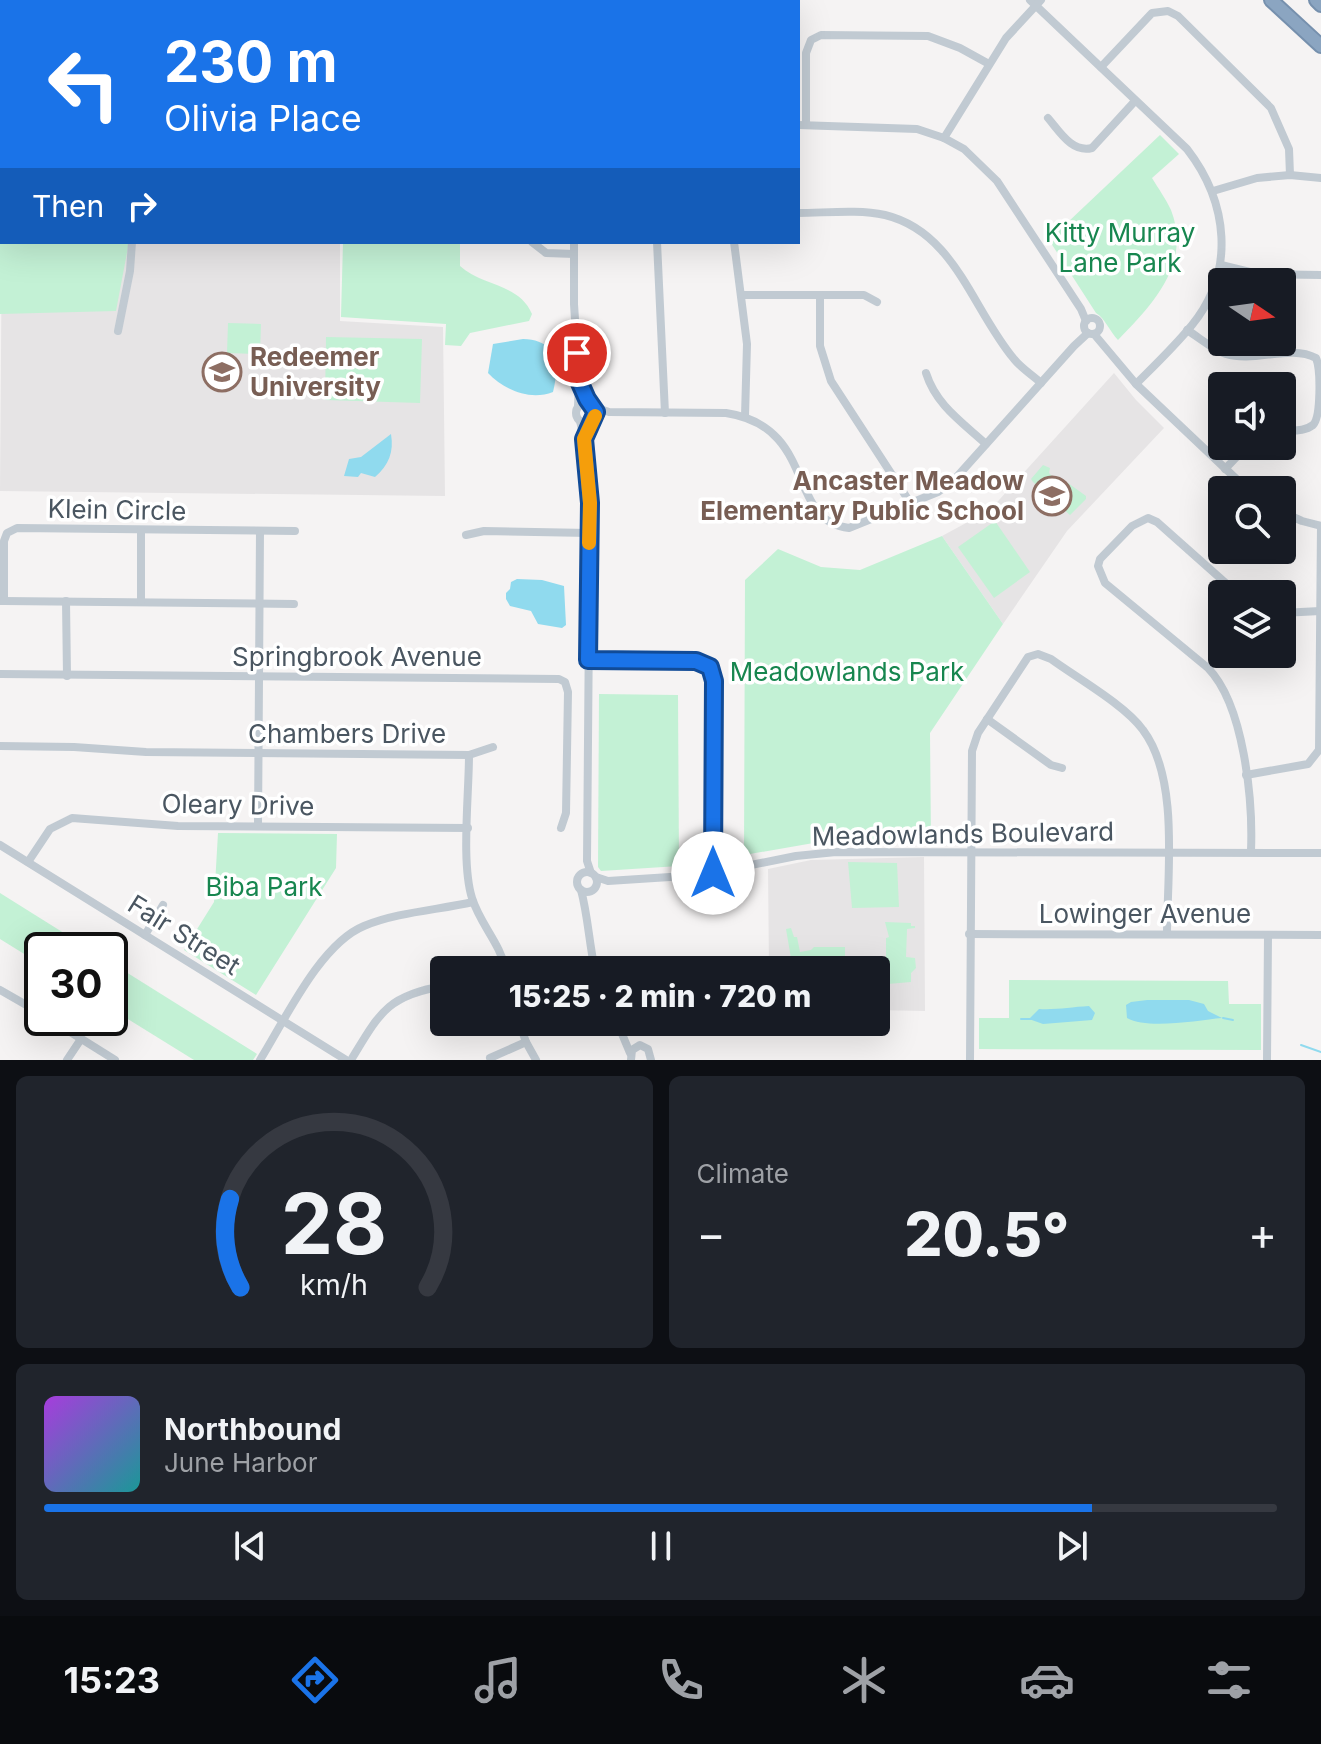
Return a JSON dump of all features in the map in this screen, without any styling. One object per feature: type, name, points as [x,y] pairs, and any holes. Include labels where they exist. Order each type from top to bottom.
[{"type":"highway","points":[[1271,0],[1321,46]]},
{"type":"highway","points":[[1316,0],[1321,5]]},
{"type":"street","points":[[944,138],[1006,38],[1035,2],[1187,149],[1213,191],[1219,212],[1221,265],[1211,294],[1187,330],[1136,384]]},
{"type":"street","points":[[1101,67],[1152,13],[1168,11],[1178,16],[1271,108],[1289,149],[1290,175]]},
{"type":"street","points":[[989,64],[960,48],[928,36],[821,35],[811,40],[806,53],[802,125],[905,127],[944,138],[973,156],[997,181],[1091,328],[1136,384],[1233,476]]},
{"type":"street","points":[[1048,118],[1076,148],[1085,150],[1092,148],[1135,101]]},
{"type":"street","points":[[1213,191],[1257,178],[1290,175],[1321,178]]},
{"type":"street","points":[[800,213],[883,215],[925,233],[956,270],[1015,361],[1041,383]]},
{"type":"street","points":[[118,331],[130,271],[132,244]]},
{"type":"street","points":[[535,244],[546,253],[574,254]]},
{"type":"street","points":[[574,244],[579,381],[576,412],[584,439],[589,490],[587,861],[591,880],[587,906],[592,956]]},
{"type":"street","points":[[657,244],[665,413]]},
{"type":"street","points":[[734,244],[747,344],[745,416]]},
{"type":"street","points":[[1221,265],[1258,274],[1321,275]]},
{"type":"street","points":[[741,295],[864,295],[877,302]]},
{"type":"street","points":[[820,295],[821,354],[831,381],[911,504]]},
{"type":"street","points":[[578,407],[591,405],[609,412],[726,413],[745,416],[778,437],[791,454],[816,512],[828,524],[849,528],[938,492],[954,480],[1091,328]]},
{"type":"street","points":[[1187,330],[1228,355],[1302,353],[1316,358],[1321,367],[1320,416],[1314,425],[1296,430]]},
{"type":"street","points":[[926,373],[932,391],[941,403],[986,444]]},
{"type":"street","points":[[579,381],[591,405],[593,419],[584,439]]},
{"type":"street","points":[[580,421],[609,412]]},
{"type":"street","points":[[1225,469],[1234,460]]},
{"type":"street","points":[[1222,580],[1157,522],[1148,518],[1132,526],[1100,559],[1098,566],[1105,583],[1219,679],[1236,718],[1251,807],[1251,851]]},
{"type":"street","points":[[1246,775],[1308,764],[1319,750],[1321,526],[1296,518]]},
{"type":"street","name":"Klein Circle","points":[[294,604],[2,601],[4,541],[7,533],[17,528],[295,531]]},
{"type":"street","points":[[141,530],[141,601]]},
{"type":"street","points":[[258,826],[260,531]]},
{"type":"street","points":[[466,535],[484,531],[589,533]]},
{"type":"street","points":[[66,601],[67,676]]},
{"type":"street","points":[[1296,612],[1320,611]]},
{"type":"street","points":[[970,1060],[972,751],[987,719],[1028,657],[1038,654],[1051,659],[1128,715],[1144,731],[1154,748],[1166,803],[1167,934]]},
{"type":"street","points":[[588,660],[696,661],[710,667],[714,681],[713,873]]},
{"type":"street","name":"Springbrook Avenue","points":[[0,674],[551,679],[565,682],[568,692],[566,813],[561,828]]},
{"type":"street","points":[[987,719],[1051,765],[1062,768]]},
{"type":"street","name":"Chambers Drive","points":[[0,746],[146,752],[469,755],[468,877],[473,902],[502,956]]},
{"type":"street","points":[[469,755],[493,747]]},
{"type":"street","name":"Oleary Drive","points":[[28,862],[50,829],[72,818],[161,825],[468,828]]},
{"type":"street","name":"Fair Street","points":[[0,845],[349,1060]]},
{"type":"street","name":"Meadowlands Boulevard","points":[[581,890],[591,880],[713,873],[818,853],[1321,853]]},
{"type":"street","points":[[587,906],[577,882],[591,880]]},
{"type":"street","points":[[260,1060],[325,956],[353,931],[381,920],[473,902]]},
{"type":"street","points":[[145,935],[163,905]]},
{"type":"street","name":"Lowinger Avenue","points":[[969,934],[1321,935]]},
{"type":"street","points":[[1267,1060],[1268,935]]},
{"type":"street","points":[[349,1060],[389,1006],[411,993],[430,989]]},
{"type":"street","points":[[0,990],[24,1004]]},
{"type":"street","points":[[76,1036],[115,1060]]},
{"type":"street","points":[[524,1036],[536,1060]]},
{"type":"street","points":[[623,1036],[630,1057]]},
{"type":"street","points":[[628,1036],[648,1049],[650,1059]]},
{"type":"street","points":[[67,1060],[81,1039]]},
{"type":"street","points":[[490,1058],[526,1042]]},
{"type":"street","points":[[630,1057],[640,1045]]},
{"type":"shaded area","name":"Redeemer University","points":[[2,244],[340,244],[340,321],[443,327],[445,496],[0,491]]},
{"type":"shaded area","name":"Ancaster Meadow Elementary Public School","points":[[1114,373],[1164,428],[1067,531],[1003,624],[942,536],[990,510]]},
{"type":"shaded area","points":[[924,857],[925,1011],[890,1010],[890,956],[769,956],[768,869],[811,860]]},
{"type":"green space","name":"Kitty Murray Lane Park","points":[[1160,135],[1179,154],[1152,178],[1171,210],[1176,248],[1172,266],[1155,298],[1118,340],[1096,313],[1049,240]]},
{"type":"green space","points":[[0,244],[129,244],[116,311],[0,314]]},
{"type":"green space","points":[[343,244],[460,244],[460,266],[518,296],[532,314],[529,321],[470,333],[461,346],[445,345],[446,324],[341,317]]},
{"type":"green space","points":[[228,323],[261,324],[260,354],[227,353]]},
{"type":"green space","points":[[326,337],[422,339],[420,403],[325,400]]},
{"type":"green space","points":[[1043,465],[1050,468],[1049,473],[1063,487],[1068,483],[1086,496],[1070,515],[1031,479]]},
{"type":"green space","points":[[995,521],[1030,572],[994,598],[958,547]]},
{"type":"green space","name":"Meadowlands Park","points":[[942,536],[1003,624],[930,733],[931,841],[825,841],[744,855],[745,580],[778,549],[821,567],[860,570]]},
{"type":"green space","points":[[599,694],[678,695],[679,866],[601,871],[598,867]]},
{"type":"green space","name":"Biba Park","points":[[218,833],[337,834],[336,868],[256,995],[184,950],[214,902]]},
{"type":"green space","points":[[848,862],[897,863],[899,907],[852,908]]},
{"type":"green space","points":[[0,893],[62,932],[24,932],[24,954],[0,939]]},
{"type":"green space","points":[[885,922],[911,923],[915,926],[907,929],[906,957],[915,958],[916,968],[911,973],[911,982],[890,984],[890,956],[886,956],[886,938],[889,937]]},
{"type":"green space","points":[[791,928],[794,937],[797,937],[800,952],[814,947],[845,947],[845,956],[791,956],[786,929]]},
{"type":"green space","points":[[128,973],[257,1054],[253,1060],[194,1060],[128,1019]]},
{"type":"green space","points":[[1009,980],[1228,981],[1229,1004],[1261,1004],[1261,1050],[979,1049],[979,1018],[1009,1018]]},
{"type":"water","points":[[523,339],[543,344],[553,355],[556,372],[553,392],[535,395],[518,392],[488,373],[493,344]]},
{"type":"water","points":[[391,434],[389,458],[375,477],[361,473],[358,477],[344,476],[349,459],[361,457]]},
{"type":"water","points":[[517,579],[542,580],[564,586],[566,625],[562,628],[538,624],[531,611],[510,606],[506,593],[511,582]]},
{"type":"water","points":[[1147,1000],[1189,1000],[1204,1004],[1208,1011],[1222,1018],[1160,1024],[1127,1018],[1126,1005]]},
{"type":"water","points":[[1089,1006],[1095,1013],[1092,1020],[1043,1024],[1029,1019],[1039,1009]]},
{"type":"waterway","points":[[1223,1018],[1233,1020]]},
{"type":"waterway","points":[[1021,1019],[1032,1019]]},
{"type":"waterway","points":[[1301,1045],[1321,1052]]},
{"type":"slow traffic","points":[[589,543],[590,503],[584,439],[595,416]]},
{"type":"place","name":"Redeemer University","points":[[222,372]]},
{"type":"place","name":"Ancaster Meadow Elementary Public School","points":[[1052,496]]},
{"type":"route","points":[[577,353],[579,381],[596,412],[584,439],[590,503],[588,660],[696,661],[710,667],[714,676],[713,873]]}]
